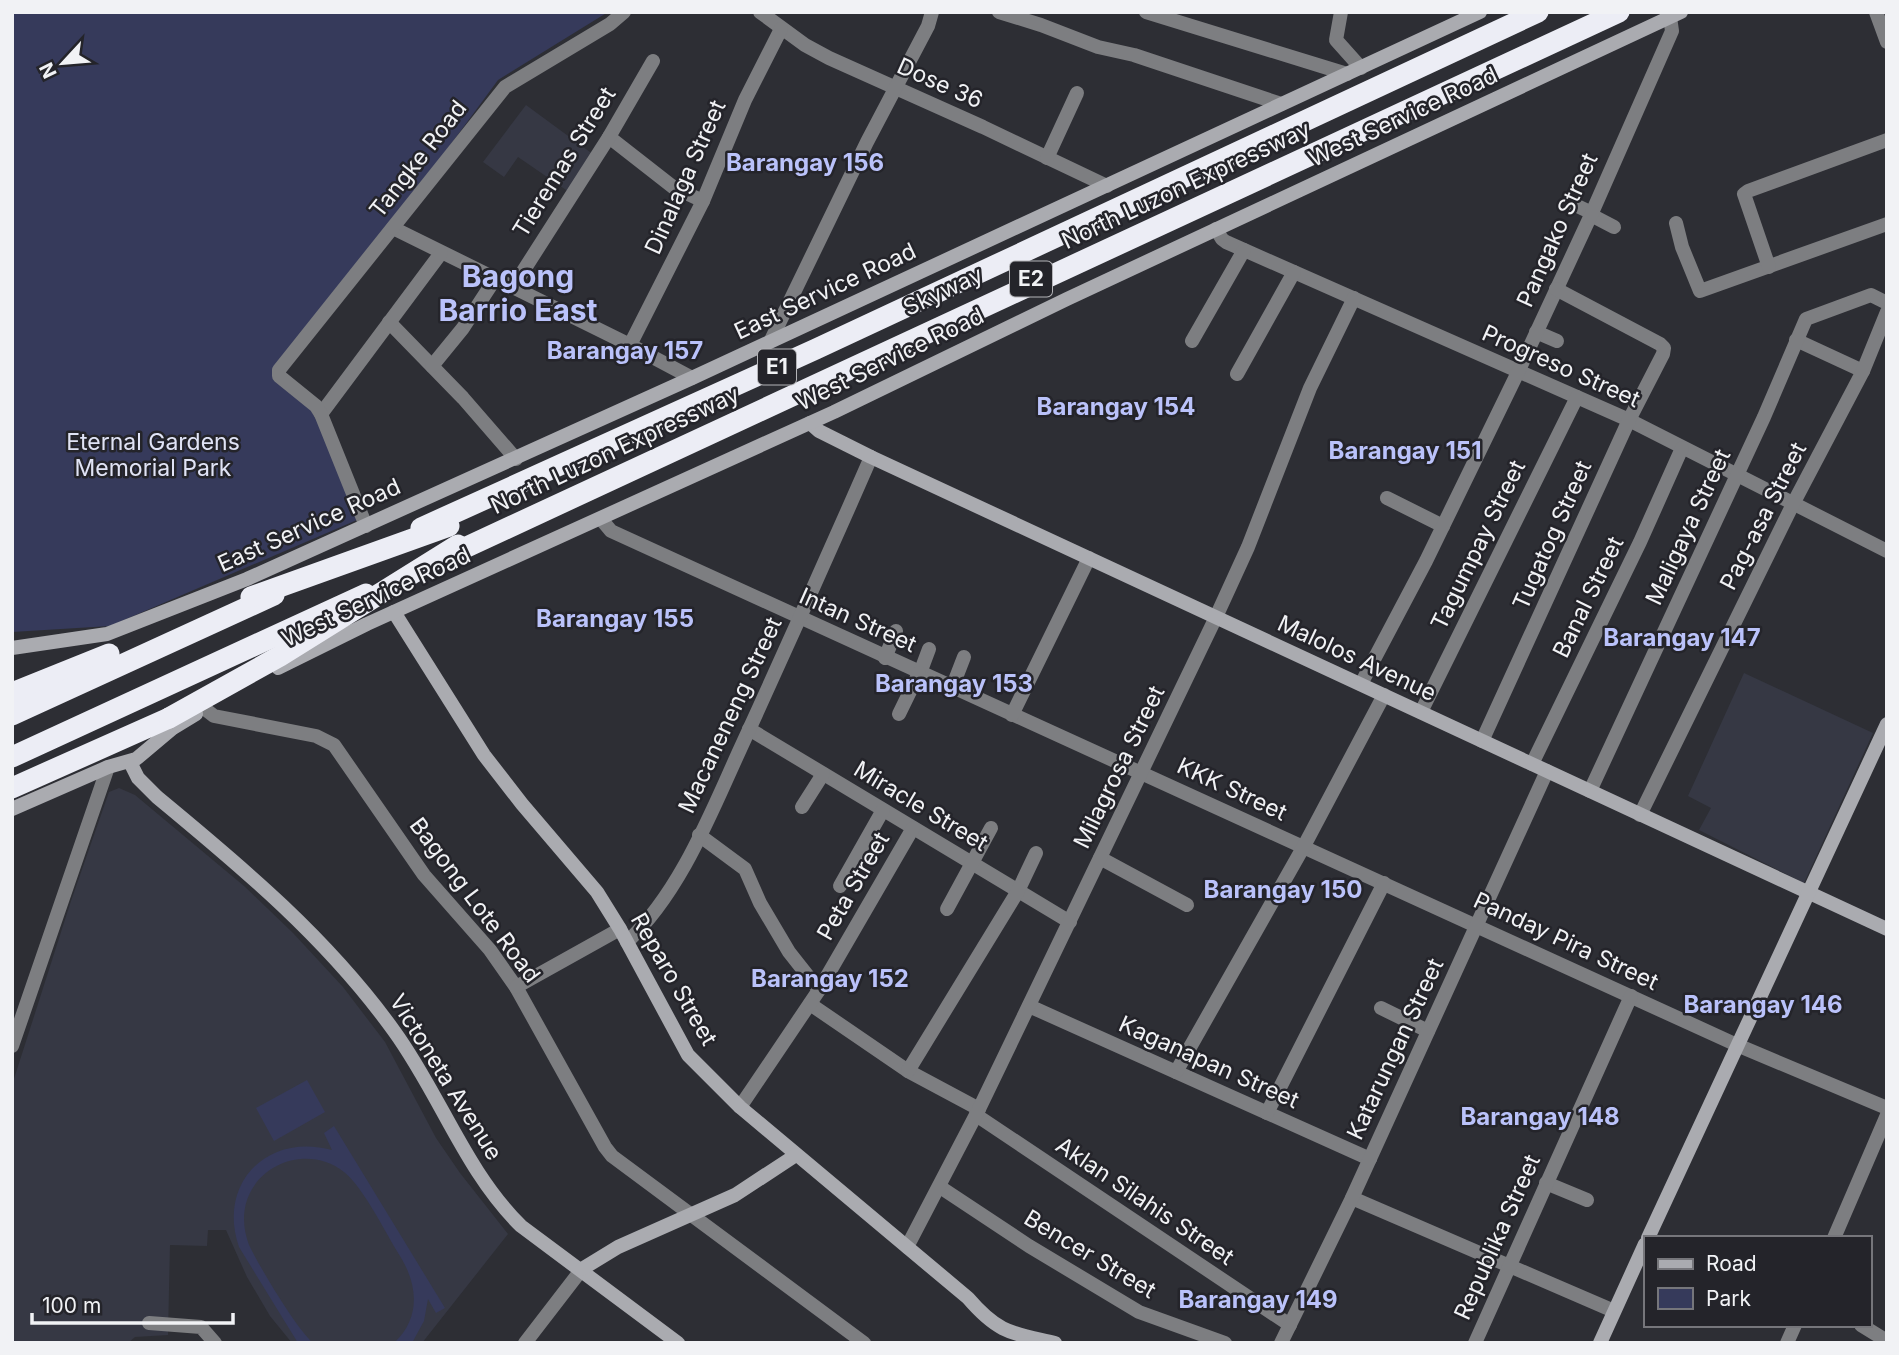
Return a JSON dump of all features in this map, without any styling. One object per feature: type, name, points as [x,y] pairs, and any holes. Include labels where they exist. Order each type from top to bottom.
[{"type":"highway","name":"North Luzon Expressway","points":[[12,715],[816,349],[1538,12]]},
{"type":"highway","name":"Skyway","points":[[454,536],[745,391],[1554,12]]},
{"type":"highway","name":"Skyway","points":[[454,536],[1602,12]]},
{"type":"highway","name":"North Luzon Expressway","points":[[12,757],[1619,12]]},
{"type":"highway","points":[[12,694],[251,597],[454,536]]},
{"type":"highway","points":[[12,788],[169,718],[280,656],[454,536]]},
{"type":"street","name":"Tangke Road","points":[[321,414],[316,406],[279,376],[279,370],[505,87],[610,24],[624,12]]},
{"type":"street","name":"Dose 36","points":[[760,12],[781,29],[829,58],[1107,186]]},
{"type":"street","points":[[771,340],[853,169],[928,26],[932,12]]},
{"type":"street","points":[[999,12],[1098,47],[1134,55],[1280,104]]},
{"type":"street","points":[[1146,12],[1354,71]]},
{"type":"street","points":[[1341,12],[1336,40],[1354,71]]},
{"type":"street","name":"East Service Road","points":[[12,648],[107,634],[247,579],[516,459],[1480,12]]},
{"type":"street","points":[[1876,12],[1887,42]]},
{"type":"street","name":"Pangako Street","points":[[1361,684],[1443,526],[1519,370],[1672,31],[1675,14]]},
{"type":"street","name":"West Service Road","points":[[12,809],[108,768],[130,762],[173,728],[205,709],[276,669],[394,612],[810,423],[1675,14]]},
{"type":"street","name":"Dinalaga Street","points":[[630,345],[703,201],[745,100],[781,29]]},
{"type":"street","name":"Tieremas Street","points":[[513,287],[609,137],[653,61]]},
{"type":"street","points":[[1047,158],[1077,93]]},
{"type":"street","points":[[609,137],[673,187],[703,201]]},
{"type":"street","points":[[1769,267],[1744,194],[1887,140]]},
{"type":"street","points":[[1571,203],[1614,228]]},
{"type":"street","points":[[1676,223],[1682,247],[1700,291],[1887,223]]},
{"type":"street","points":[[393,228],[692,378]]},
{"type":"street","name":"Progreso Street","points":[[1216,229],[1222,239],[1244,250],[1629,420],[1887,551]]},
{"type":"street","points":[[1192,341],[1244,250]]},
{"type":"street","points":[[366,526],[321,414],[441,253]]},
{"type":"street","points":[[1237,374],[1294,272]]},
{"type":"street","points":[[432,366],[463,328],[495,279]]},
{"type":"street","name":"Tugatog Street","points":[[1482,741],[1664,348],[1556,289]]},
{"type":"street","name":"Maligaya Street","points":[[1590,791],[1737,475],[1806,319],[1871,295],[1887,303]]},
{"type":"street","name":"Milagrosa Street","points":[[907,1247],[940,1187],[1029,1006],[1216,617],[1248,547],[1310,388],[1353,298]]},
{"type":"street","name":"Pag-asa Street","points":[[1640,814],[1793,505],[1863,371],[1887,312]]},
{"type":"street","points":[[389,322],[516,459]]},
{"type":"street","points":[[1536,332],[1557,341]]},
{"type":"street","points":[[1796,340],[1863,371]]},
{"type":"street","name":"Tagumpay Street","points":[[1421,712],[1577,397]]},
{"type":"street","name":"Malolos Avenue","points":[[810,423],[819,431],[871,457],[1887,929]]},
{"type":"street","name":"Banal Street","points":[[1532,764],[1640,542],[1682,448]]},
{"type":"street","name":"Macaneneng Street","points":[[516,987],[624,936],[651,917],[677,878],[699,835],[800,619],[871,457]]},
{"type":"street","points":[[1387,498],[1443,526]]},
{"type":"street","name":"Intan Street","points":[[601,519],[611,531],[1141,773]]},
{"type":"street","points":[[1012,715],[1089,558]]},
{"type":"street","name":"Reparo Street","points":[[394,612],[484,755],[597,892],[624,936],[688,1055],[740,1107],[968,1298],[983,1315],[1002,1328],[1023,1337],[1054,1343]]},
{"type":"street","points":[[885,657],[895,631]]},
{"type":"street","points":[[899,714],[929,649]]},
{"type":"street","points":[[952,688],[964,657]]},
{"type":"street","points":[[1176,1072],[1304,846],[1384,695]]},
{"type":"street","name":"Bagong Lote Road","points":[[205,709],[215,716],[316,736],[334,745],[424,875],[490,950],[516,987],[612,1156],[864,1343]]},
{"type":"street","points":[[1650,1236],[1887,724]]},
{"type":"street","name":"Miracle Street","points":[[749,729],[1070,922]]},
{"type":"street","name":"Victoneta Avenue","points":[[130,762],[138,778],[157,797],[279,902],[331,953],[395,1032],[418,1067],[470,1161],[505,1211],[521,1226],[678,1343]]},
{"type":"street","points":[[12,1046],[108,768]]},
{"type":"street","name":"Katarungan Street","points":[[1281,1343],[1352,1198],[1547,771]]},
{"type":"street","name":"KKK Street","points":[[1141,773],[1304,846]]},
{"type":"street","points":[[802,807],[823,774]]},
{"type":"street","points":[[840,886],[883,810]]},
{"type":"street","name":"Peta Street","points":[[740,1107],[819,990],[913,828]]},
{"type":"street","points":[[947,909],[991,828]]},
{"type":"street","points":[[699,835],[745,869],[760,903],[789,953],[819,990]]},
{"type":"street","name":"Panday Pira Street","points":[[1304,846],[1737,1045],[1887,1108]]},
{"type":"street","points":[[908,1070],[1018,891],[1036,853]]},
{"type":"street","points":[[1100,858],[1187,905]]},
{"type":"street","points":[[1267,1113],[1384,883]]},
{"type":"street","name":"Republika Street","points":[[1475,1343],[1631,996]]},
{"type":"street","name":"Aklan Silahis Street","points":[[810,1004],[864,1043],[977,1112],[1290,1325]]},
{"type":"street","name":"Kaganapan Street","points":[[1029,1006],[1370,1159]]},
{"type":"street","points":[[1381,1008],[1428,1031]]},
{"type":"street","points":[[1835,1236],[1887,1115]]},
{"type":"street","points":[[525,1343],[582,1269],[618,1247],[735,1195],[796,1155]]},
{"type":"street","points":[[1546,1184],[1587,1200]]},
{"type":"street","name":"Bencer Street","points":[[940,1187],[1145,1315],[1225,1343]]},
{"type":"street","points":[[1352,1198],[1614,1311]]},
{"type":"street","points":[[1600,1343],[1644,1249]]},
{"type":"street","points":[[149,1323],[201,1327],[215,1343]]},
{"type":"street","points":[[1787,1343],[1794,1327]]},
{"type":"street","points":[[1864,1327],[1887,1341]]},
{"type":"shaded area","points":[[526,105],[594,155],[569,192],[518,157],[504,177],[483,162]]},
{"type":"shaded area","points":[[1744,673],[1873,733],[1804,883],[1699,830],[1711,808],[1688,796]]},
{"type":"shaded area","points":[[119,788],[135,795],[244,886],[343,987],[385,1042],[436,1138],[508,1234],[422,1343],[292,1343],[270,1316],[247,1277],[226,1230],[208,1230],[207,1246],[170,1245],[168,1335],[135,1337],[128,1343],[12,1343],[12,1085],[109,792]]},
{"type":"green space","name":"Eternal Gardens Memorial Park","points":[[12,12],[608,12],[498,80],[390,227],[273,372],[310,408],[357,520],[110,626],[12,632]]},
{"type":"green space","points":[[307,1080],[325,1112],[274,1141],[256,1108]]},
{"type":"green space","points":[[334,1126],[445,1308],[436,1313],[428,1299],[424,1321],[412,1343],[394,1343],[403,1333],[413,1312],[413,1290],[406,1267],[352,1179],[329,1163],[312,1159],[295,1160],[279,1165],[265,1174],[254,1186],[247,1201],[244,1219],[248,1242],[261,1267],[288,1311],[313,1343],[298,1343],[239,1247],[234,1224],[235,1203],[242,1184],[253,1168],[268,1156],[287,1149],[308,1146],[332,1150],[324,1133]]},
{"type":"district","name":"Barangay 156","points":[[805,163]]},
{"type":"district","name":"Bagong Barrio East","points":[[518,294]]},
{"type":"district","name":"Barangay 157","points":[[625,351]]},
{"type":"district","name":"Barangay 154","points":[[1116,407]]},
{"type":"district","name":"Barangay 151","points":[[1405,451]]},
{"type":"district","name":"Barangay 155","points":[[615,619]]},
{"type":"district","name":"Barangay 147","points":[[1682,638]]},
{"type":"district","name":"Barangay 153","points":[[954,684]]},
{"type":"district","name":"Barangay 150","points":[[1283,890]]},
{"type":"district","name":"Barangay 152","points":[[830,979]]},
{"type":"district","name":"Barangay 146","points":[[1763,1005]]},
{"type":"district","name":"Barangay 148","points":[[1540,1117]]},
{"type":"district","name":"Barangay 149","points":[[1258,1300]]}]
